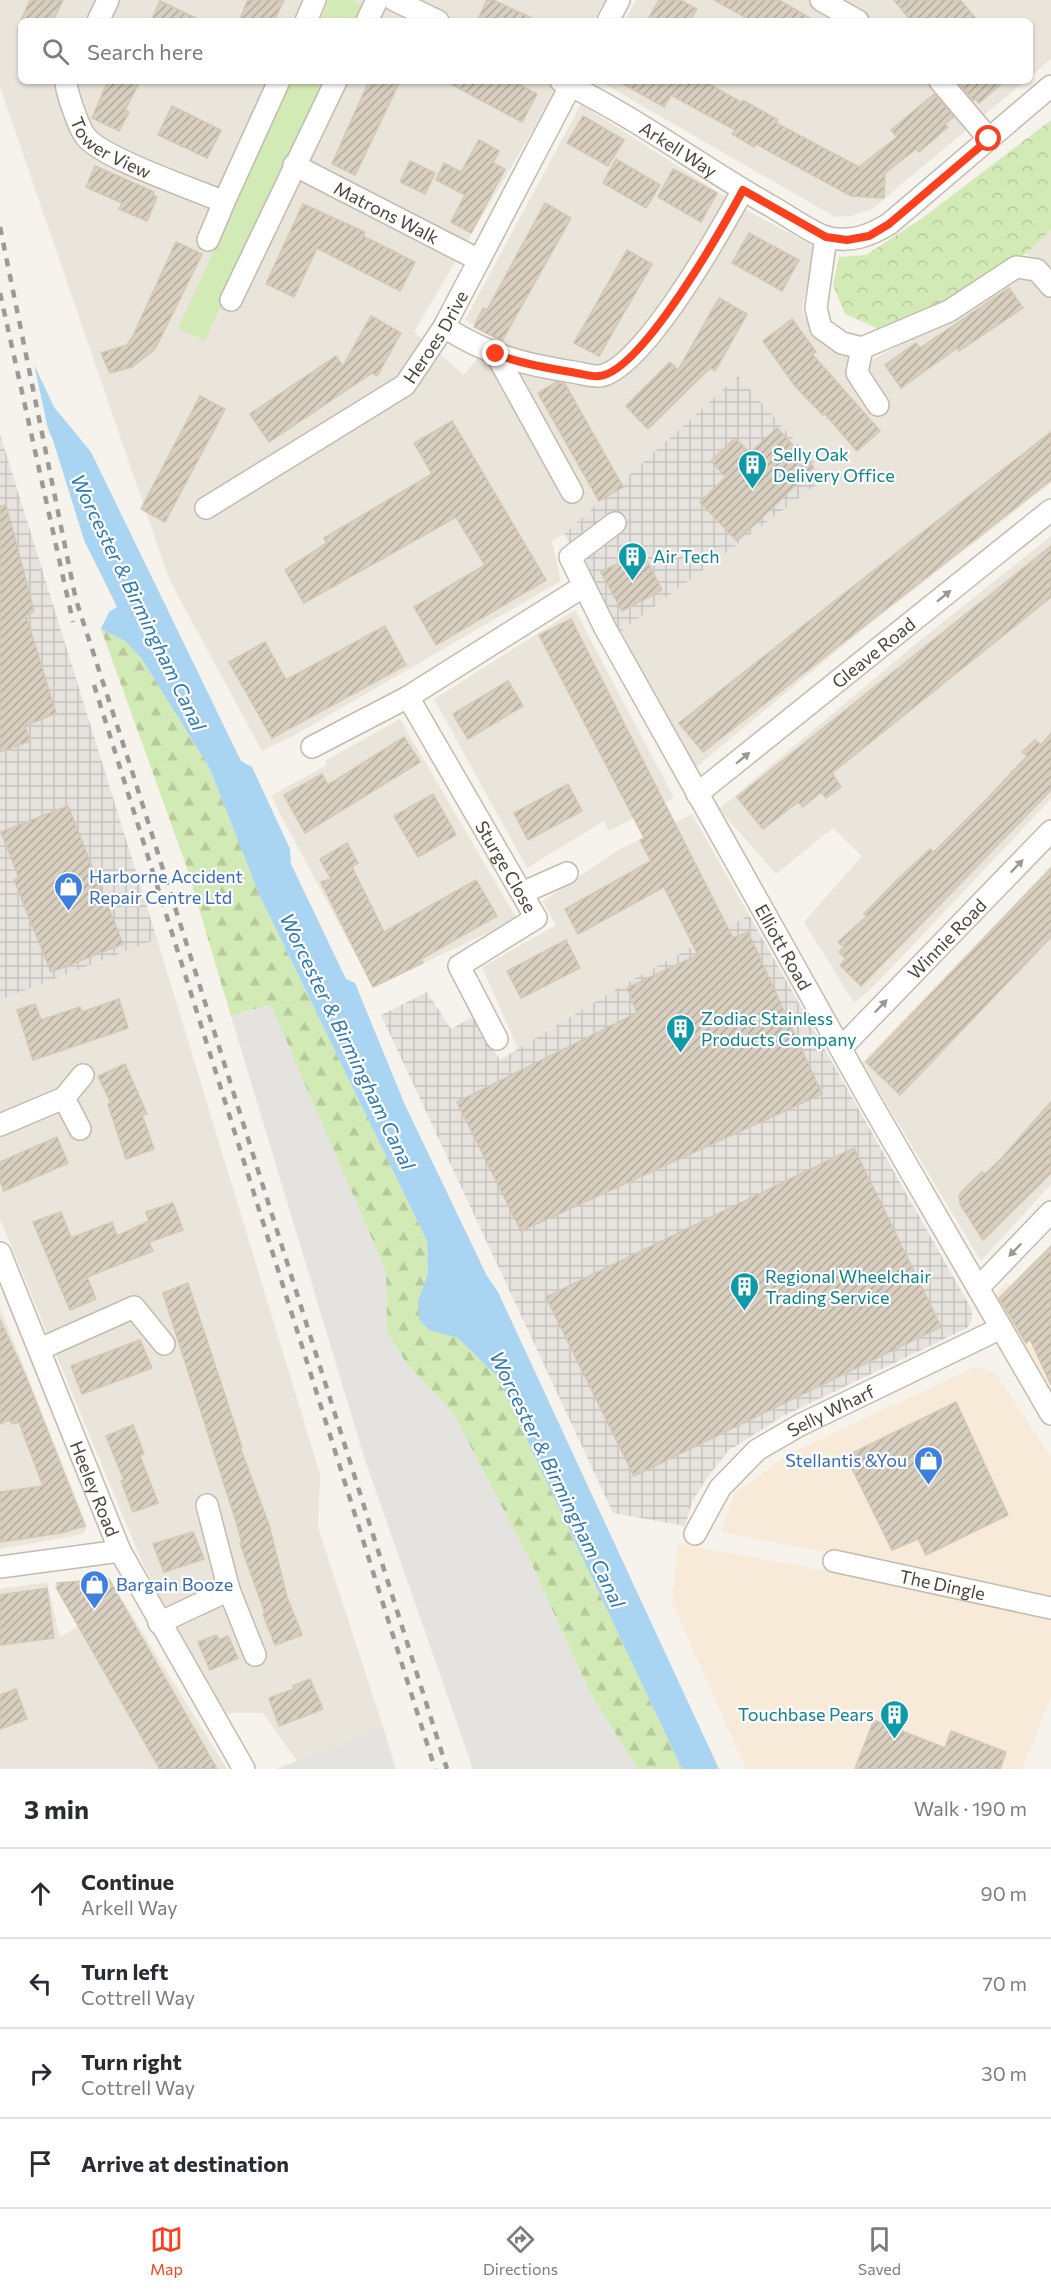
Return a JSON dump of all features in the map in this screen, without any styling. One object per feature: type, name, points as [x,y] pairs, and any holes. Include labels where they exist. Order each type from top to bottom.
[{"type":"street","points":[[99,18],[108,0]]},
{"type":"street","points":[[307,18],[315,0]]},
{"type":"street","points":[[368,18],[377,0]]},
{"type":"street","points":[[394,0],[432,18]]},
{"type":"street","points":[[610,18],[620,0]]},
{"type":"street","points":[[821,0],[853,18]]},
{"type":"street","name":"Tower View","points":[[66,84],[86,137],[116,157],[224,202]]},
{"type":"street","points":[[208,240],[278,84]]},
{"type":"street","points":[[231,300],[334,84]]},
{"type":"street","name":"Heroes Drive","points":[[206,508],[405,385],[444,327],[567,84]]},
{"type":"street","name":"Arkell Way","points":[[572,84],[743,190],[826,237],[847,240],[869,236],[889,224],[1051,86]]},
{"type":"street","points":[[943,84],[989,139]]},
{"type":"street","name":"Matrons Walk","points":[[294,165],[479,260]]},
{"type":"street","points":[[444,327],[474,346],[524,365],[600,376],[628,361],[701,266],[743,190]]},
{"type":"street","points":[[826,237],[816,308],[821,328],[842,343],[862,348],[949,311],[1016,267],[1037,270],[1051,286]]},
{"type":"street","points":[[862,348],[857,373],[878,405]]},
{"type":"street","points":[[496,354],[572,492]]},
{"type":"street","name":"Gleave Road","points":[[697,794],[1051,510]]},
{"type":"street","name":"Elliott Road","points":[[615,523],[570,557],[584,586],[697,794],[1051,1414]]},
{"type":"street","points":[[312,747],[408,697],[584,586]]},
{"type":"street","name":"Sturge Close","points":[[408,697],[536,918],[459,966],[498,1039]]},
{"type":"street","name":"Winnie Road","points":[[841,1048],[1051,831]]},
{"type":"street","points":[[522,893],[567,873]]},
{"type":"street","points":[[0,1125],[64,1098],[82,1075]]},
{"type":"street","points":[[64,1098],[80,1129]]},
{"type":"street","points":[[978,1288],[1051,1212]]},
{"type":"street","name":"Heeley Road","points":[[0,1252],[120,1551],[244,1769]]},
{"type":"street","points":[[40,1349],[134,1307],[164,1344]]},
{"type":"street","name":"Selly Wharf","points":[[695,1534],[720,1488],[757,1450],[800,1425],[1001,1328]]},
{"type":"street","points":[[207,1504],[229,1590],[255,1655]]},
{"type":"street","points":[[0,1567],[120,1551]]},
{"type":"street","name":"The Dingle","points":[[834,1562],[1051,1608]]},
{"type":"street","points":[[159,1623],[229,1590]]},
{"type":"shaded area","points":[[0,0],[605,0],[596,18],[18,18],[18,84],[560,84],[414,332],[464,375],[494,337],[465,320],[581,104],[746,210],[815,247],[802,310],[813,332],[833,350],[866,363],[984,301],[1035,267],[1027,253],[1051,230],[1051,483],[867,626],[695,768],[620,632],[827,477],[738,376],[564,534],[552,541],[561,581],[293,736],[262,751],[169,579],[0,87]]},
{"type":"shaded area","points":[[636,0],[1051,0],[1051,59],[1033,74],[1033,18],[626,18]]},
{"type":"shaded area","points":[[604,84],[1021,84],[872,209],[851,216],[835,217]]},
{"type":"shaded area","points":[[738,376],[827,477],[620,632],[564,534]]},
{"type":"shaded area","points":[[0,434],[157,939],[0,1000]]},
{"type":"shaded area","points":[[1051,536],[1051,799],[875,985],[854,1003],[804,922],[862,856],[833,828],[776,874],[719,809],[912,647]]},
{"type":"shaded area","points":[[575,610],[674,798],[609,831],[604,821],[527,868],[434,699]]},
{"type":"shaded area","points":[[400,719],[517,919],[373,987],[272,795],[327,765],[325,761]]},
{"type":"shaded area","points":[[692,814],[749,915],[616,989],[518,1049],[482,967],[556,925],[543,901],[618,850]]},
{"type":"shaded area","points":[[1051,866],[1051,1184],[981,1261],[862,1063]]},
{"type":"shaded area","points":[[749,915],[972,1310],[972,1320],[967,1328],[781,1417],[728,1451],[692,1502],[685,1526],[613,1513],[381,1015],[427,992],[451,1029],[472,1017],[500,1060],[616,989]]},
{"type":"shaded area","points":[[157,939],[320,1474],[318,1527],[383,1727],[297,1761],[263,1713],[221,1713],[142,1562],[0,1219],[0,1000]]},
{"type":"shaded area","points":[[271,1005],[386,1271],[387,1333],[407,1364],[453,1413],[531,1563],[591,1695],[638,1769],[473,1769],[365,1460],[231,1016]]},
{"type":"shaded area","points":[[1007,1282],[1051,1325],[1051,1390],[995,1294]]},
{"type":"shaded area","points":[[0,1307],[87,1526],[84,1534],[0,1549]]},
{"type":"shaded area","points":[[975,1367],[996,1374],[1051,1457],[1051,1697],[1022,1769],[746,1769],[672,1602],[678,1544],[973,1597],[976,1581],[721,1532],[734,1494],[789,1454]]},
{"type":"shaded area","points":[[47,1582],[60,1637],[123,1601],[227,1769],[0,1769],[0,1589]]},
{"type":"shaded area","points":[[383,1727],[396,1769],[276,1769],[297,1761]]},
{"type":"green space","points":[[329,0],[352,0],[363,5],[356,18],[321,18]]},
{"type":"green space","points":[[291,84],[326,84],[205,340],[178,329]]},
{"type":"green space","points":[[1051,120],[1051,230],[1027,253],[927,312],[878,329],[845,314],[833,285],[839,257],[866,255],[921,219]]},
{"type":"green space","points":[[101,629],[125,641],[142,659],[210,769],[259,894],[427,1241],[428,1273],[418,1301],[429,1330],[458,1338],[497,1376],[682,1769],[638,1769],[591,1695],[531,1563],[453,1413],[407,1364],[387,1333],[386,1271],[270,1005],[231,1016],[186,865]]},
{"type":"water","name":"Worcester & Birmingham Canal","points":[[0,292],[54,407],[91,452],[241,761],[252,767],[290,849],[291,864],[346,979],[355,983],[405,1105],[487,1276],[498,1292],[719,1769],[682,1769],[497,1376],[458,1338],[429,1330],[419,1319],[418,1301],[428,1273],[427,1241],[259,894],[210,769],[142,659],[125,641],[101,629],[109,612],[117,607],[84,540],[53,440],[0,322]]},
{"type":"pier","points":[[0,289],[31,350],[51,443],[0,330]]},
{"type":"building","points":[[30,0],[63,0],[54,18],[22,18]]},
{"type":"building","points":[[248,0],[284,0],[275,18],[240,18]]},
{"type":"building","points":[[487,0],[493,0],[532,18],[478,18]]},
{"type":"building","points":[[659,0],[680,0],[697,9],[692,18],[649,18]]},
{"type":"building","points":[[714,0],[779,0],[810,18],[747,18]]},
{"type":"building","points":[[894,0],[960,0],[975,18],[909,18]]},
{"type":"building","points":[[160,1],[196,18],[152,18]]},
{"type":"building","points":[[107,84],[138,84],[125,110],[129,112],[119,131],[92,118]]},
{"type":"building","points":[[368,84],[399,84],[355,175],[332,164]]},
{"type":"building","points":[[451,84],[519,84],[537,94],[522,122]]},
{"type":"building","points":[[623,84],[709,84],[742,103],[743,100],[778,120],[776,123],[859,167],[897,137],[891,130],[934,94],[954,117],[945,124],[948,127],[919,152],[916,149],[885,173],[884,198],[851,196],[756,144],[754,147],[732,134],[735,130],[671,95],[664,107]]},
{"type":"building","points":[[960,84],[1001,84],[979,103],[976,99],[973,100]]},
{"type":"building","points":[[172,106],[221,130],[207,158],[158,135]]},
{"type":"building","points":[[583,116],[624,140],[608,166],[567,143]]},
{"type":"building","points":[[479,140],[499,151],[493,163],[505,169],[471,233],[451,222],[465,195],[436,180],[444,163],[461,172]]},
{"type":"building","points":[[616,159],[660,185],[646,208],[603,183]]},
{"type":"building","points":[[410,161],[435,173],[425,194],[400,182]]},
{"type":"building","points":[[95,166],[154,192],[153,195],[157,197],[147,221],[119,209],[122,203],[86,187]]},
{"type":"building","points":[[673,169],[717,193],[701,222],[658,197]]},
{"type":"building","points":[[545,203],[571,218],[502,341],[474,327],[483,308],[487,310]]},
{"type":"building","points":[[303,204],[365,232],[363,236],[415,262],[400,291],[317,248],[294,297],[266,284]]},
{"type":"building","points":[[749,233],[799,260],[782,291],[732,263]]},
{"type":"building","points":[[176,242],[202,254],[155,349],[132,367],[110,373],[101,353],[127,345],[132,338]]},
{"type":"building","points":[[627,250],[652,264],[599,356],[574,343]]},
{"type":"building","points":[[1009,288],[1023,308],[959,351],[957,348],[901,388],[885,365],[916,343],[920,348]]},
{"type":"building","points":[[719,298],[747,314],[715,371],[710,368],[648,429],[626,406],[670,362],[678,370]]},
{"type":"building","points":[[371,316],[401,333],[377,376],[372,373],[269,442],[250,414],[336,356],[343,366]]},
{"type":"building","points":[[792,319],[816,352],[812,354],[880,431],[857,451],[825,414],[823,415],[795,386],[763,341]]},
{"type":"building","points":[[556,382],[565,384],[623,487],[599,501],[538,393]]},
{"type":"building","points":[[200,396],[225,409],[165,522],[141,509]]},
{"type":"building","points":[[452,421],[546,580],[436,645],[414,607],[485,565],[456,517],[304,603],[285,570],[327,543],[324,538],[432,474],[414,443]]},
{"type":"building","name":"Selly Oak Delivery Office","points":[[777,428],[814,468],[737,541],[700,502],[726,477],[711,461],[735,438],[750,453]]},
{"type":"building","points":[[1051,432],[1051,480],[703,752],[679,723]]},
{"type":"building","points":[[6,505],[34,611],[26,616],[56,713],[25,726],[30,741],[0,752],[0,506]]},
{"type":"building","points":[[1051,546],[1051,597],[832,773],[841,787],[826,798],[821,792],[803,807],[798,802],[763,829],[737,797]]},
{"type":"building","name":"Air Tech","points":[[642,551],[662,590],[622,611],[601,572]]},
{"type":"building","name":"Zodiac Stainless Products Company","points":[[571,619],[733,938],[748,932],[822,1094],[521,1231],[457,1102],[637,1013],[627,988],[698,955],[664,887],[578,934],[565,909],[651,861],[640,840],[644,838],[539,635]]},
{"type":"building","points":[[385,626],[406,665],[272,738],[229,662],[265,642],[286,680]]},
{"type":"building","points":[[508,681],[523,706],[468,739],[453,714]]},
{"type":"building","points":[[1051,733],[1051,790],[861,986],[840,965],[846,959],[839,952],[844,947],[838,942],[867,916],[864,914],[896,881],[930,849],[934,852],[988,798],[1027,756],[1022,752],[1035,740],[1041,745]]},
{"type":"building","points":[[404,737],[420,762],[305,833],[284,795],[322,774],[328,785]]},
{"type":"building","points":[[568,784],[582,811],[528,840],[514,813]]},
{"type":"building","points":[[433,794],[456,835],[418,857],[394,816]]},
{"type":"building","name":"Harborne Accident Repair Centre Ltd","points":[[68,806],[123,944],[51,972],[14,880],[19,878],[1,832]]},
{"type":"building","points":[[347,843],[358,863],[352,867],[384,932],[476,880],[497,916],[421,959],[423,963],[373,987],[321,882],[331,879],[320,859]]},
{"type":"building","points":[[1051,868],[1051,937],[900,1095],[866,1062]]},
{"type":"building","points":[[566,940],[580,968],[521,998],[507,971]]},
{"type":"building","points":[[119,999],[128,1028],[33,1060],[17,1010],[35,1004],[41,1020],[80,1007],[82,1012]]},
{"type":"building","points":[[125,1064],[147,1114],[142,1115],[154,1149],[126,1159],[108,1104],[111,1103],[98,1076]]},
{"type":"building","points":[[1051,1102],[1051,1173],[983,1240],[960,1204],[959,1195],[982,1172],[985,1174],[1001,1159]]},
{"type":"building","points":[[57,1137],[68,1163],[4,1191],[0,1180],[0,1162]]},
{"type":"building","name":"Regional Wheelchair Trading Service","points":[[854,1148],[941,1327],[634,1476],[546,1297]]},
{"type":"building","points":[[173,1203],[183,1230],[149,1242],[153,1251],[87,1277],[96,1299],[70,1310],[33,1222],[61,1212],[71,1238],[112,1222],[117,1236],[149,1221],[146,1212]]},
{"type":"building","points":[[1051,1246],[1051,1385],[1030,1339],[1026,1343],[999,1298]]},
{"type":"building","points":[[188,1283],[242,1447],[240,1447],[269,1525],[287,1597],[302,1635],[275,1645],[240,1543],[242,1543],[235,1518],[163,1293]]},
{"type":"building","points":[[0,1319],[26,1377],[85,1526],[61,1533],[0,1542],[0,1492],[43,1486],[19,1422],[12,1424],[10,1420],[0,1424]]},
{"type":"building","points":[[140,1340],[152,1368],[82,1394],[71,1366]]},
{"type":"building","name":"Stellantis &You","points":[[956,1402],[1008,1515],[926,1555],[918,1539],[892,1550],[846,1456]]},
{"type":"building","points":[[133,1425],[144,1454],[140,1456],[158,1503],[133,1512],[121,1481],[124,1480],[106,1436]]},
{"type":"building","points":[[193,1532],[204,1559],[164,1572],[153,1544]]},
{"type":"building","points":[[109,1579],[217,1769],[160,1769],[56,1587],[57,1583]]},
{"type":"building","points":[[47,1588],[54,1638],[0,1645],[0,1595]]},
{"type":"building","points":[[216,1635],[219,1640],[228,1636],[238,1658],[210,1670],[198,1642]]},
{"type":"building","points":[[310,1679],[323,1709],[279,1726],[269,1698],[294,1689],[293,1686]]},
{"type":"building","points":[[16,1689],[27,1719],[0,1729],[0,1695]]},
{"type":"building","name":"Touchbase Pears","points":[[874,1720],[945,1748],[951,1731],[1006,1752],[1000,1769],[855,1769]]},
{"type":"railway","points":[[0,227],[76,600],[447,1769]]},
{"type":"railway","points":[[0,293],[73,622]]},
{"type":"railway","points":[[94,685],[435,1769]]},
{"type":"place","name":"Selly Oak Delivery Office","points":[[752,490]]},
{"type":"place","name":"Air Tech","points":[[632,582]]},
{"type":"place","name":"Harborne Accident Repair Centre Ltd","points":[[68,912]]},
{"type":"place","name":"Zodiac Stainless Products Company","points":[[680,1054]]},
{"type":"place","name":"Regional Wheelchair Trading Service","points":[[744,1312]]},
{"type":"place","name":"Stellantis &You","points":[[928,1486]]},
{"type":"place","name":"Bargain Booze","points":[[95,1610]]},
{"type":"place","name":"Touchbase Pears","points":[[895,1740]]},
{"type":"route","points":[[496,354],[524,365],[600,376],[628,361],[650,333],[701,266],[743,190],[826,237],[847,240],[869,236],[889,224],[989,139]]}]
